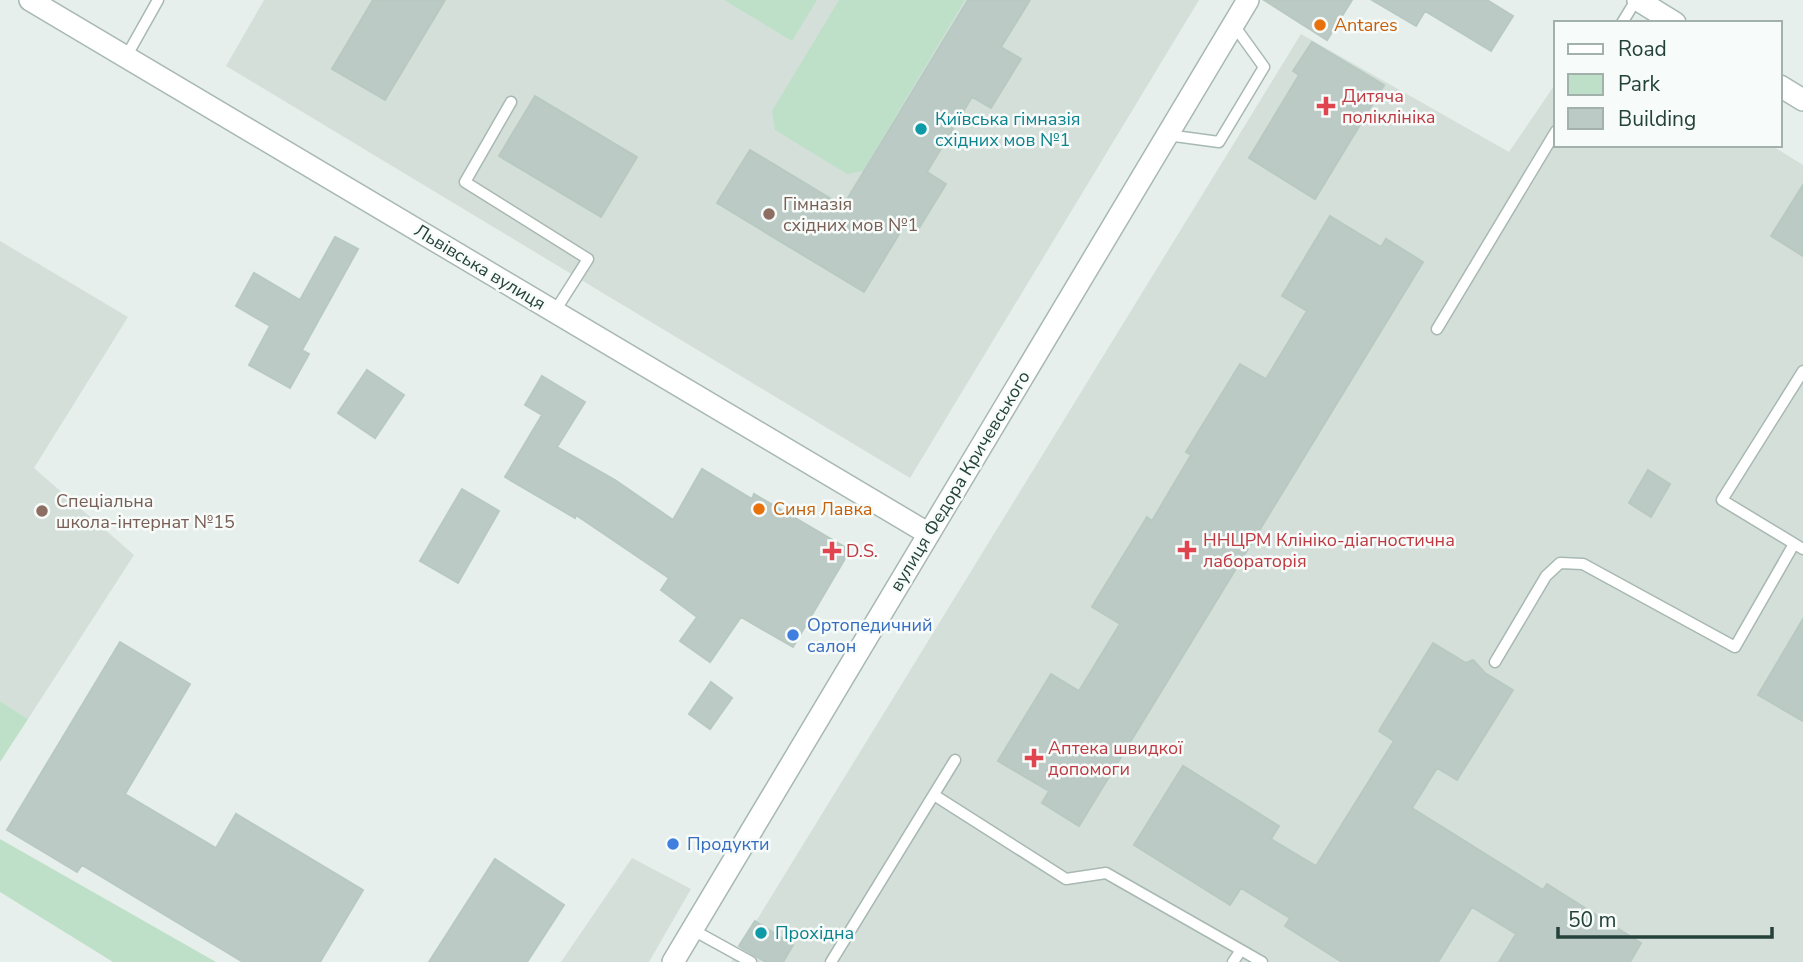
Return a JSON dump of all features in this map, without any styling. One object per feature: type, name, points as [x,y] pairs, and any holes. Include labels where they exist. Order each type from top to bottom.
[{"type":"street","name":"Львівська вулиця","points":[[30,0],[929,534]]},
{"type":"street","name":"вулиця Федора Кричевського","points":[[673,962],[1248,0]]},
{"type":"street","points":[[1637,0],[1672,21]]},
{"type":"street","points":[[1782,87],[1803,100]]},
{"type":"lane","points":[[126,57],[158,0]]},
{"type":"lane","points":[[1623,21],[1637,0]]},
{"type":"lane","points":[[1167,135],[1219,142],[1264,67],[1233,24]]},
{"type":"lane","points":[[511,102],[465,182],[588,258],[555,311]]},
{"type":"lane","points":[[1437,329],[1554,134]]},
{"type":"lane","points":[[1495,662],[1546,576],[1560,563],[1583,564],[1735,647],[1798,546],[1722,500],[1803,370]]},
{"type":"lane","points":[[831,962],[955,760]]},
{"type":"lane","points":[[934,795],[1066,879],[1107,873],[1262,962]]},
{"type":"lane","points":[[693,930],[751,962]]},
{"type":"lane","points":[[1233,962],[1241,950]]},
{"type":"shaded area","name":"Гімназія східних мов №1","points":[[264,0],[1199,0],[910,478],[226,66]]},
{"type":"shaded area","points":[[1301,34],[1509,152],[1554,86],[1554,147],[1774,147],[1803,165],[1803,962],[731,962]]},
{"type":"shaded area","name":"Спеціальна школа-інтернат №15","points":[[0,241],[128,317],[34,468],[134,555],[28,719],[0,701]]},
{"type":"shaded area","points":[[632,858],[691,889],[649,962],[561,962]]},
{"type":"green space","points":[[724,0],[817,0],[792,41]]},
{"type":"green space","points":[[839,0],[965,0],[863,171],[847,174],[775,130],[772,111]]},
{"type":"green space","points":[[0,701],[28,719],[0,762]]},
{"type":"green space","points":[[0,839],[216,962],[113,962],[0,892]]},
{"type":"building","points":[[373,0],[445,0],[385,100],[332,69]]},
{"type":"building","name":"Київська гімназія східних мов №1","points":[[968,0],[1030,0],[1001,47],[1021,59],[991,108],[972,97],[927,172],[946,184],[916,233],[904,226],[864,292],[717,203],[750,150],[843,206]]},
{"type":"building","name":"Antares","points":[[1264,0],[1352,0],[1327,40]]},
{"type":"building","points":[[1372,0],[1487,0],[1513,16],[1491,51],[1425,11],[1416,26]]},
{"type":"building","name":"Дитяча поліклініка","points":[[1312,42],[1384,85],[1315,199],[1249,158],[1299,75],[1293,71]]},
{"type":"building","points":[[535,96],[637,157],[601,217],[499,156]]},
{"type":"building","points":[[1803,185],[1803,256],[1771,236]]},
{"type":"building","name":"ННЦРМ Клініко-діагностична лабораторія","points":[[1330,216],[1381,247],[1386,239],[1423,262],[1079,826],[1042,803],[1049,791],[998,761],[1051,674],[1079,691],[1120,624],[1092,607],[1147,517],[1152,521],[1191,455],[1186,452],[1240,364],[1266,379],[1307,311],[1282,296]]},
{"type":"building","points":[[335,237],[358,249],[302,350],[309,354],[290,388],[249,365],[270,326],[236,306],[254,273],[300,300]]},
{"type":"building","points":[[367,370],[404,395],[375,438],[338,413]]},
{"type":"building","points":[[542,376],[585,402],[557,447],[615,480],[673,520],[702,469],[752,499],[754,494],[850,550],[793,647],[741,617],[710,662],[680,641],[697,617],[661,590],[669,578],[576,515],[575,518],[505,477],[542,415],[525,405]]},
{"type":"building","points":[[1648,470],[1670,484],[1651,517],[1629,503]]},
{"type":"building","points":[[462,489],[499,511],[458,583],[420,561]]},
{"type":"building","points":[[1803,619],[1803,721],[1758,695]]},
{"type":"building","points":[[120,642],[190,684],[125,794],[216,848],[236,814],[363,890],[320,962],[243,962],[82,865],[77,872],[7,830]]},
{"type":"building","points":[[1433,643],[1466,663],[1473,660],[1485,673],[1513,690],[1457,780],[1437,768],[1412,808],[1543,890],[1547,884],[1641,943],[1630,962],[1499,962],[1516,934],[1472,907],[1438,962],[1342,962],[1285,926],[1290,918],[1241,888],[1230,905],[1134,845],[1183,766],[1279,826],[1271,839],[1316,866],[1394,741],[1379,731]]},
{"type":"building","points":[[711,682],[732,698],[710,729],[689,714]]},
{"type":"building","points":[[495,859],[564,905],[527,962],[429,962]]},
{"type":"building","name":"Прохідна","points":[[755,921],[793,945],[783,962],[766,962],[739,946]]},
{"type":"place","name":"Antares","points":[[1320,25]]},
{"type":"place","name":"Дитяча поліклініка","points":[[1326,106]]},
{"type":"place","name":"Київська гімназія східних мов №1","points":[[921,129]]},
{"type":"place","name":"Гімназія східних мов №1","points":[[769,214]]},
{"type":"place","name":"Синя Лавка","points":[[759,509]]},
{"type":"place","name":"Спеціальна школа-інтернат №15","points":[[42,511]]},
{"type":"place","name":"ННЦРМ Клініко-діагностична лабораторія","points":[[1187,550]]},
{"type":"place","name":"D.S.","points":[[832,551]]},
{"type":"place","name":"Ортопедичний салон","points":[[793,635]]},
{"type":"place","name":"Аптека швидкої допомоги","points":[[1034,758]]},
{"type":"place","name":"Продукти","points":[[673,844]]},
{"type":"place","name":"Прохідна","points":[[761,933]]}]
